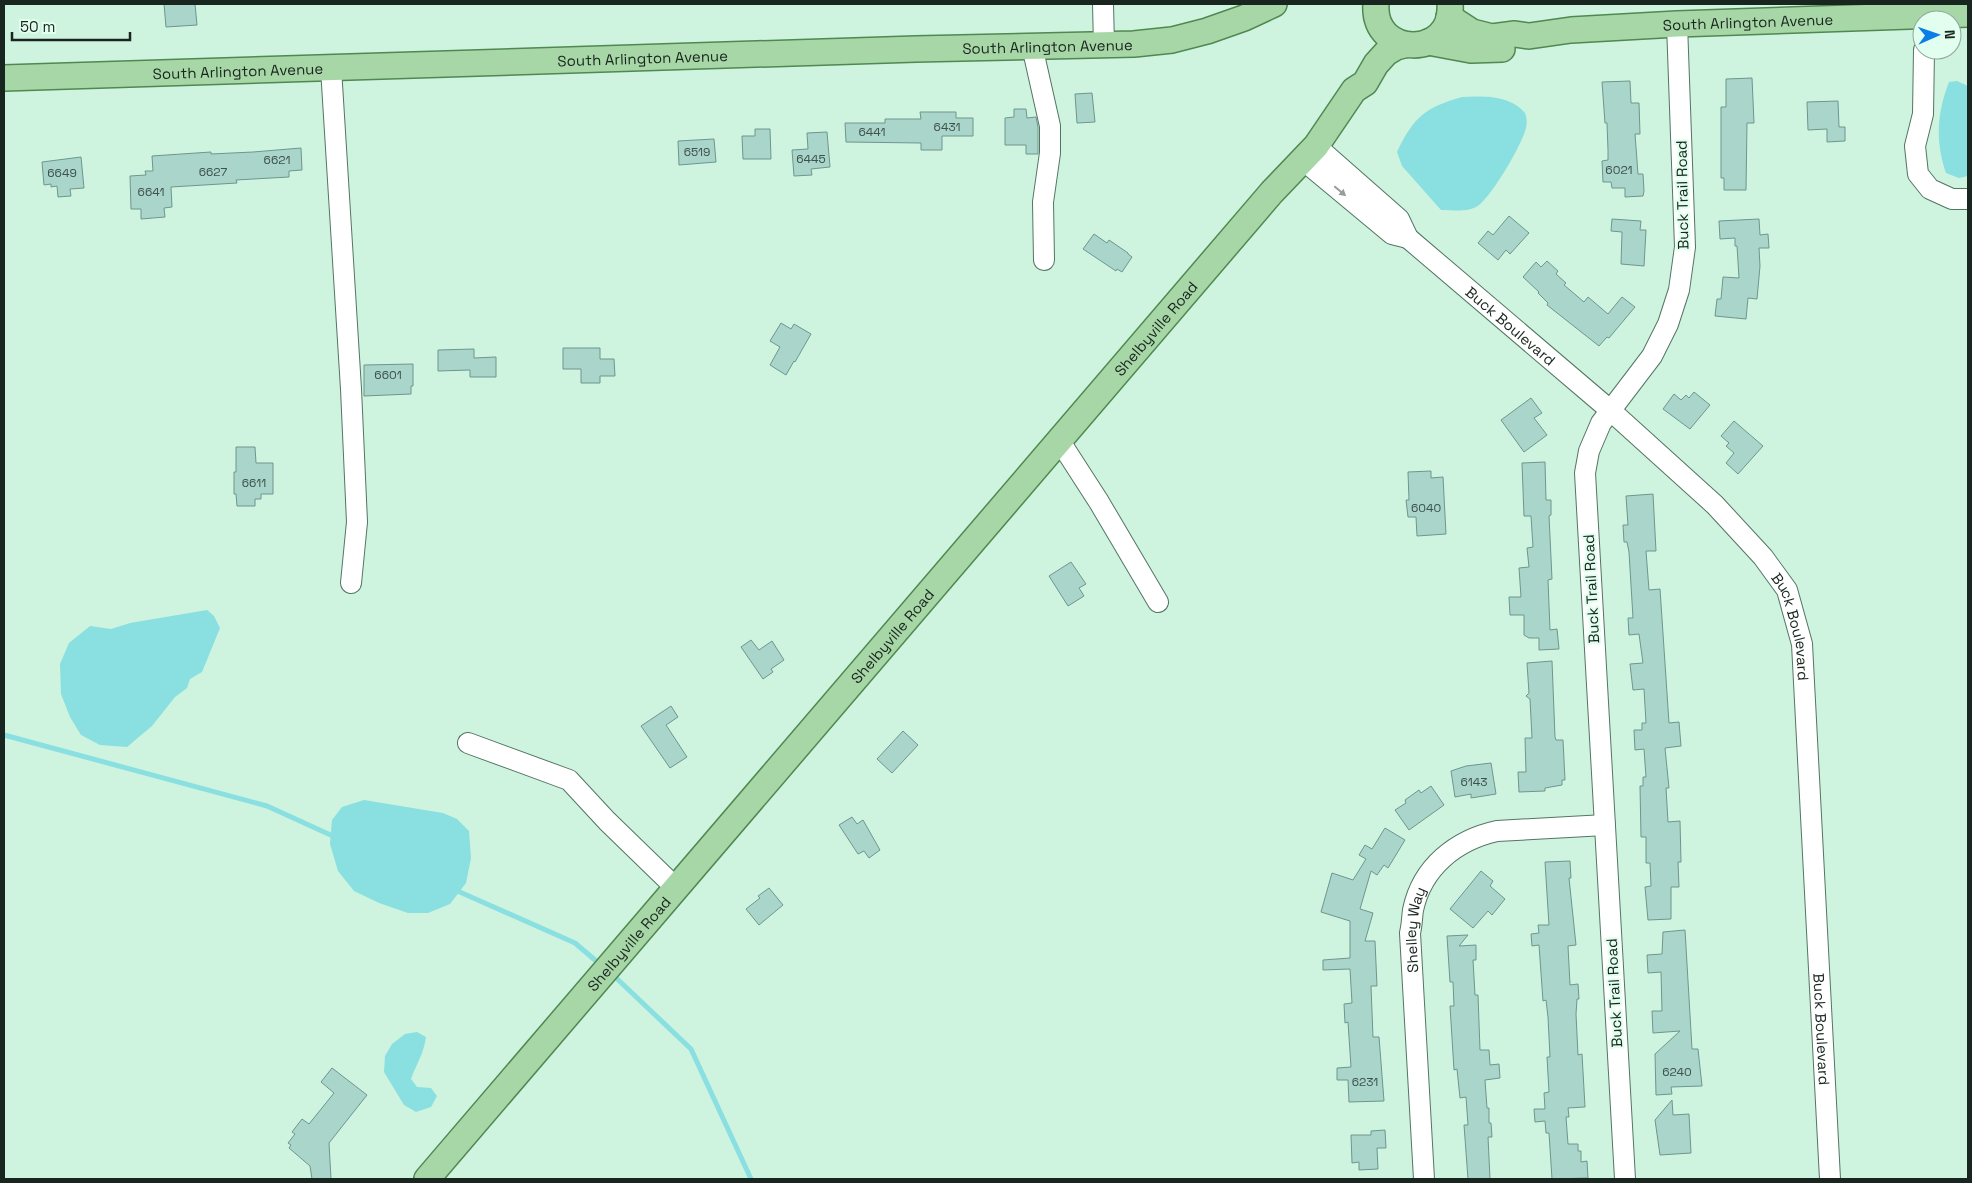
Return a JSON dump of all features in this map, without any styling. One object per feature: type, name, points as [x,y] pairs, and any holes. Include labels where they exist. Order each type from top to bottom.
[{"type":"main road","name":"South Arlington Avenue","points":[[4,78],[1156,42],[1190,35],[1244,18],[1274,4]]},
{"type":"main road","name":"South Arlington Avenue","points":[[1451,8],[1468,30],[1481,36],[1497,37],[1514,34],[1529,36],[1572,30],[1677,24],[1912,20]]},
{"type":"main road","points":[[1354,90],[1365,83],[1380,58],[1390,50],[1440,34],[1451,8]]},
{"type":"main road","points":[[1375,9],[1381,28],[1387,35],[1416,43]]},
{"type":"main road","points":[[1354,90],[1355,74],[1374,33],[1375,9]]},
{"type":"main road","name":"South Arlington Avenue","points":[[1416,43],[1491,51],[1516,46],[1529,36]]},
{"type":"main road","name":"Shelbyville Road","points":[[428,1179],[1272,192],[1309,153],[1354,90]]},
{"type":"street","points":[[1102,4],[1104,45]]},
{"type":"street","name":"Buck Trail Road","points":[[1625,1179],[1585,473],[1594,436],[1610,410],[1644,368],[1659,344],[1670,317],[1683,268],[1685,247],[1677,24]]},
{"type":"street","points":[[1032,46],[1050,126],[1050,153],[1043,202],[1044,260]]},
{"type":"street","points":[[1924,60],[1923,114],[1915,146],[1918,174],[1930,189],[1952,200],[1968,199]]},
{"type":"street","points":[[331,68],[357,522],[351,583]]},
{"type":"street","name":"Buck Boulevard","points":[[1309,153],[1392,234],[1408,238],[1610,410],[1715,506],[1764,557],[1787,590],[1802,644],[1830,1179]]},
{"type":"street","points":[[1060,440],[1158,602]]},
{"type":"street","points":[[468,743],[569,780],[607,821],[676,888]]},
{"type":"street","name":"Shelley Way","points":[[1424,1179],[1410,933],[1413,908],[1420,888],[1438,862],[1454,848],[1474,838],[1497,831],[1605,825]]},
{"type":"water","points":[[1957,81],[1968,86],[1968,176],[1959,178],[1946,173],[1942,161],[1939,138],[1940,116],[1945,93],[1949,82]]},
{"type":"water","points":[[1462,97],[1496,98],[1512,103],[1525,113],[1527,120],[1526,128],[1519,146],[1506,169],[1485,200],[1475,208],[1455,211],[1441,210],[1402,166],[1397,152],[1415,122],[1429,110]]},
{"type":"water","points":[[207,610],[214,616],[220,628],[202,672],[190,679],[187,688],[175,697],[152,726],[127,747],[100,745],[81,735],[70,717],[61,694],[60,664],[69,643],[90,626],[111,629],[130,623]]},
{"type":"water","points":[[364,800],[443,813],[457,819],[469,831],[471,858],[466,883],[450,904],[428,913],[408,913],[379,903],[354,891],[338,871],[330,844],[332,820],[342,807]]},
{"type":"water","points":[[417,1032],[426,1037],[422,1054],[411,1079],[417,1087],[431,1088],[437,1096],[431,1107],[416,1112],[404,1105],[384,1072],[385,1056],[392,1044],[405,1034]]},
{"type":"building","points":[[164,4],[195,4],[197,25],[166,27]]},
{"type":"building","points":[[1752,78],[1754,123],[1747,123],[1746,190],[1724,190],[1724,178],[1721,178],[1721,107],[1726,107],[1726,79]]},
{"type":"building","points":[[1630,81],[1631,103],[1639,103],[1640,134],[1635,134],[1638,174],[1643,174],[1644,191],[1643,196],[1625,197],[1625,188],[1612,188],[1611,182],[1603,182],[1602,161],[1608,160],[1608,150],[1602,82]]},
{"type":"building","points":[[1092,93],[1095,122],[1077,123],[1075,94]]},
{"type":"building","points":[[1838,101],[1839,127],[1845,127],[1845,141],[1827,142],[1827,129],[1808,130],[1807,102]]},
{"type":"building","points":[[1014,109],[1026,109],[1027,118],[1036,117],[1038,154],[1026,154],[1026,145],[1005,145],[1005,118],[1014,117]]},
{"type":"building","points":[[920,112],[956,112],[956,118],[973,118],[973,136],[942,136],[942,150],[921,150],[921,143],[846,142],[845,123],[885,123],[885,119],[921,119]]},
{"type":"building","points":[[755,129],[770,129],[771,159],[743,159],[742,136],[755,136]]},
{"type":"building","points":[[827,132],[830,167],[811,169],[812,175],[794,176],[792,150],[808,149],[807,133]]},
{"type":"building","points":[[714,139],[716,162],[679,165],[678,141]]},
{"type":"building","points":[[301,148],[302,170],[289,171],[289,177],[236,180],[237,183],[171,187],[172,207],[164,208],[165,217],[141,219],[141,209],[131,209],[130,176],[146,175],[145,171],[153,171],[152,156]]},
{"type":"building","points":[[81,157],[84,188],[70,189],[71,196],[58,197],[57,186],[51,187],[51,184],[44,185],[42,162]]},
{"type":"building","points":[[1509,216],[1529,233],[1510,254],[1506,250],[1498,260],[1478,243],[1488,231],[1493,235]]},
{"type":"building","points":[[1612,219],[1641,221],[1640,230],[1646,230],[1644,266],[1621,264],[1622,232],[1611,231]]},
{"type":"building","points":[[1759,219],[1760,235],[1768,234],[1769,248],[1759,248],[1760,266],[1757,299],[1748,298],[1746,319],[1715,316],[1717,299],[1721,299],[1723,277],[1739,278],[1735,238],[1720,239],[1719,221]]},
{"type":"building","points":[[1094,234],[1107,243],[1109,240],[1132,257],[1122,272],[1117,269],[1116,271],[1083,249]]},
{"type":"building","points":[[1547,261],[1558,271],[1556,274],[1566,283],[1564,285],[1584,302],[1588,297],[1608,314],[1622,297],[1635,307],[1609,338],[1607,337],[1599,346],[1547,305],[1548,303],[1539,292],[1523,277],[1536,262],[1541,267]]},
{"type":"building","points":[[781,323],[791,329],[794,324],[811,334],[786,375],[770,365],[780,347],[770,341]]},
{"type":"building","points":[[563,348],[600,348],[600,359],[614,359],[615,376],[600,376],[600,383],[581,383],[581,369],[563,369]]},
{"type":"building","points":[[474,349],[474,358],[496,357],[496,377],[470,377],[470,370],[438,371],[438,350]]},
{"type":"building","points":[[413,364],[411,394],[364,396],[364,365]]},
{"type":"building","points":[[1694,392],[1710,405],[1690,429],[1663,409],[1674,394],[1681,400],[1686,395],[1689,398]]},
{"type":"building","points":[[1531,398],[1542,413],[1534,418],[1547,435],[1524,452],[1501,420]]},
{"type":"building","points":[[1734,421],[1763,446],[1738,474],[1726,463],[1734,453],[1726,446],[1729,443],[1721,436]]},
{"type":"building","points":[[236,447],[255,447],[256,463],[273,463],[273,494],[261,494],[261,499],[255,499],[255,506],[237,506],[236,494],[234,494]]},
{"type":"building","points":[[1545,462],[1546,500],[1551,500],[1551,515],[1549,516],[1552,579],[1548,580],[1550,630],[1557,629],[1559,649],[1539,650],[1539,638],[1529,638],[1524,635],[1524,615],[1510,615],[1509,597],[1521,597],[1519,568],[1529,567],[1527,548],[1533,547],[1531,516],[1524,516],[1522,463]]},
{"type":"building","points":[[1431,471],[1431,478],[1443,477],[1446,534],[1417,536],[1416,517],[1408,517],[1406,500],[1409,500],[1408,472]]},
{"type":"building","points":[[1653,494],[1656,551],[1646,551],[1649,590],[1660,589],[1669,723],[1679,722],[1681,746],[1665,748],[1669,788],[1666,788],[1668,822],[1680,821],[1681,862],[1678,862],[1679,887],[1671,887],[1671,919],[1648,920],[1645,887],[1651,886],[1650,863],[1646,863],[1646,837],[1641,837],[1640,786],[1643,786],[1643,777],[1646,777],[1644,749],[1635,750],[1634,730],[1642,730],[1642,723],[1646,723],[1644,689],[1633,690],[1630,664],[1643,663],[1639,634],[1629,635],[1628,618],[1633,618],[1629,552],[1627,542],[1624,542],[1623,525],[1628,525],[1626,496]]},
{"type":"building","points":[[1071,562],[1086,584],[1079,588],[1084,596],[1068,606],[1049,576]]},
{"type":"building","points":[[751,640],[759,650],[772,641],[784,660],[771,669],[773,672],[763,679],[741,647]]},
{"type":"building","points":[[1552,661],[1555,737],[1556,740],[1563,740],[1565,780],[1562,780],[1562,785],[1545,788],[1545,791],[1519,792],[1518,772],[1526,772],[1525,738],[1532,738],[1530,699],[1526,696],[1529,693],[1527,663]]},
{"type":"building","points":[[671,706],[678,717],[666,725],[687,757],[670,768],[641,726]]},
{"type":"building","points":[[903,731],[918,745],[892,773],[877,759]]},
{"type":"building","points":[[1491,763],[1496,794],[1471,798],[1471,794],[1455,797],[1451,771],[1466,766]]},
{"type":"building","points":[[1431,786],[1444,805],[1409,830],[1395,810],[1406,803],[1405,800],[1419,790],[1421,793]]},
{"type":"building","points":[[852,817],[857,824],[863,820],[880,850],[869,858],[864,851],[858,854],[839,825]]},
{"type":"building","points":[[1385,828],[1405,840],[1388,868],[1384,865],[1377,875],[1371,871],[1360,909],[1373,913],[1365,941],[1375,941],[1377,986],[1371,986],[1373,1037],[1379,1037],[1384,1101],[1349,1102],[1348,1080],[1337,1080],[1337,1068],[1351,1067],[1348,1022],[1345,1023],[1344,1004],[1352,1003],[1350,969],[1323,970],[1323,960],[1350,958],[1350,921],[1321,912],[1332,873],[1353,880],[1366,859],[1359,855],[1365,845],[1372,849]]},
{"type":"building","points":[[1570,861],[1571,878],[1569,878],[1576,945],[1568,946],[1570,985],[1578,984],[1579,999],[1577,999],[1576,1014],[1578,1055],[1582,1054],[1585,1107],[1568,1108],[1569,1117],[1566,1117],[1568,1144],[1578,1144],[1578,1151],[1581,1151],[1581,1162],[1587,1161],[1588,1178],[1552,1179],[1549,1133],[1546,1133],[1545,1121],[1535,1122],[1534,1109],[1545,1109],[1544,1093],[1549,1092],[1547,1057],[1550,1057],[1548,1017],[1546,1000],[1543,1001],[1539,945],[1532,946],[1531,934],[1539,933],[1538,925],[1549,925],[1545,862]]},
{"type":"building","points":[[1481,871],[1493,881],[1490,886],[1505,899],[1492,915],[1488,911],[1473,928],[1450,909]]},
{"type":"building","points":[[769,888],[783,905],[759,925],[746,909],[760,898],[758,896]]},
{"type":"building","points":[[1685,930],[1692,1049],[1698,1049],[1702,1086],[1671,1087],[1672,1094],[1656,1095],[1655,1054],[1680,1031],[1653,1033],[1652,1011],[1662,1011],[1661,972],[1648,973],[1647,955],[1662,954],[1663,932]]},
{"type":"building","points":[[1468,935],[1459,946],[1476,945],[1476,960],[1473,960],[1475,995],[1478,995],[1480,1050],[1489,1050],[1490,1065],[1499,1064],[1500,1078],[1485,1080],[1492,1137],[1488,1137],[1490,1179],[1468,1179],[1464,1125],[1468,1125],[1466,1097],[1460,1098],[1457,1069],[1454,1070],[1450,1006],[1454,1006],[1453,982],[1450,982],[1447,936]]},
{"type":"building","points":[[332,1068],[367,1095],[329,1143],[331,1179],[312,1179],[310,1166],[289,1148],[291,1145],[288,1143],[295,1134],[292,1132],[302,1119],[309,1124],[334,1093],[321,1082]]},
{"type":"building","points":[[1672,1100],[1673,1115],[1689,1114],[1691,1153],[1660,1155],[1655,1120]]},
{"type":"building","points":[[1385,1130],[1386,1148],[1377,1148],[1378,1169],[1359,1170],[1359,1162],[1352,1163],[1351,1135],[1371,1135],[1371,1131]]},
{"type":"waterway","points":[[4,735],[267,806],[335,837]]},
{"type":"waterway","points":[[453,889],[575,943],[602,966]]},
{"type":"waterway","points":[[612,974],[691,1049],[751,1179]]}]
